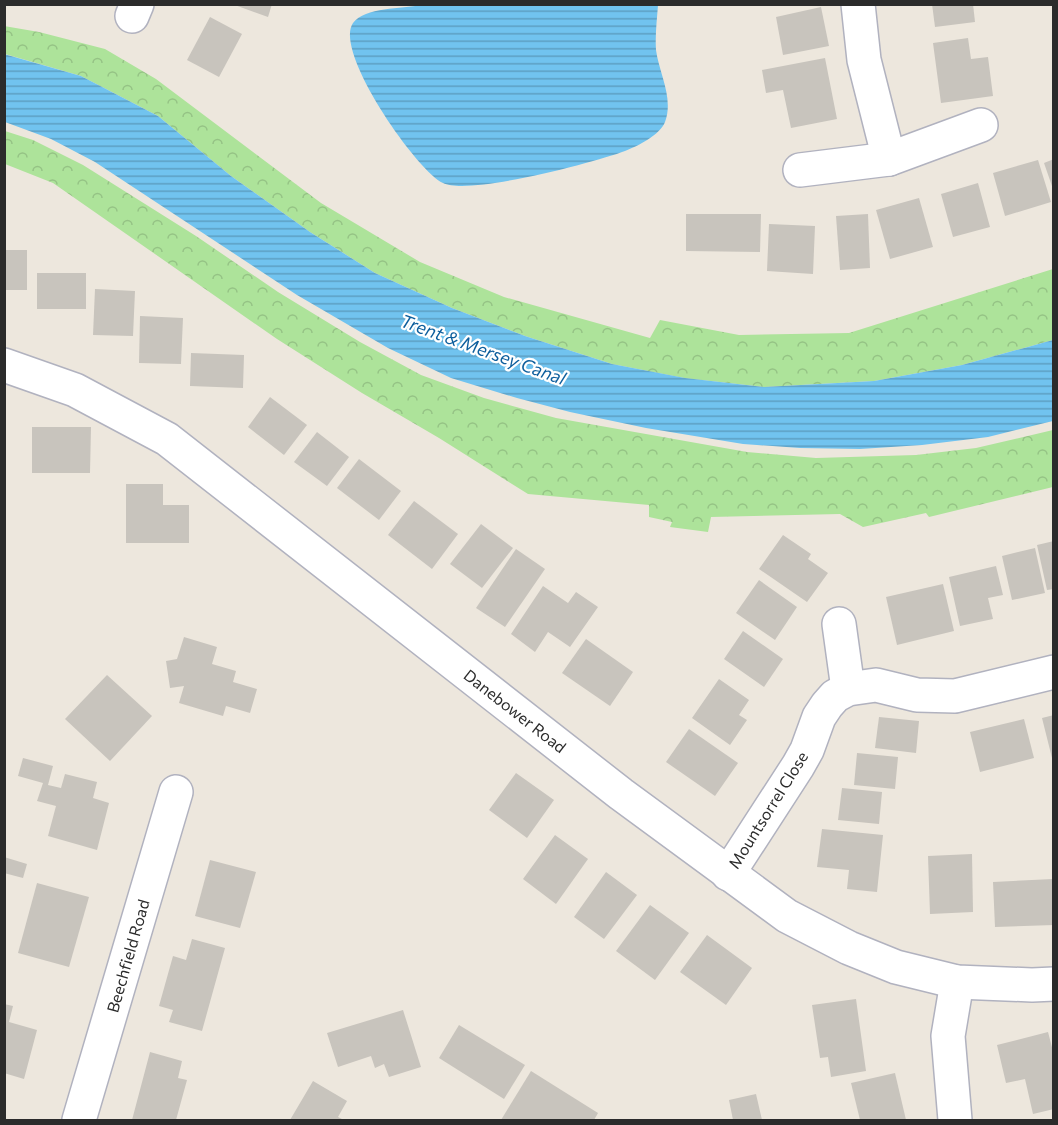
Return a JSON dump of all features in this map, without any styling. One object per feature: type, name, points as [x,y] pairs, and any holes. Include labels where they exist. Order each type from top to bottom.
[{"type":"street","points":[[858,4],[864,60],[889,159]]},
{"type":"street","points":[[800,170],[889,159],[981,125]]},
{"type":"street","name":"Danebower Road","points":[[4,365],[75,390],[167,439],[621,794],[787,916],[849,948],[896,967],[957,982],[1053,984]]},
{"type":"street","points":[[839,624],[848,688],[876,685],[917,695],[955,696],[1053,672]]},
{"type":"street","name":"Mountsorrel Close","points":[[728,874],[798,766],[807,750],[819,717],[836,696],[848,688]]},
{"type":"street","name":"Beechfield Road","points":[[79,1120],[176,792]]},
{"type":"street","points":[[955,1120],[948,1035],[957,982]]},
{"type":"green space","points":[[4,26],[39,32],[105,49],[156,79],[321,203],[420,262],[504,297],[650,338],[660,320],[739,335],[849,333],[1053,269],[1053,340],[962,365],[874,381],[764,387],[684,378],[612,364],[525,336],[452,308],[375,273],[310,232],[231,176],[158,116],[81,76],[5,54]]},
{"type":"green space","points":[[5,131],[33,140],[83,165],[196,236],[278,292],[360,342],[421,375],[484,398],[556,418],[747,452],[816,458],[916,455],[976,448],[1053,430],[1053,487],[929,517],[926,513],[863,527],[840,514],[711,517],[708,532],[670,527],[672,522],[649,517],[649,505],[528,494],[277,339],[53,183],[5,164]]},
{"type":"water","points":[[421,5],[658,5],[656,50],[667,95],[665,122],[654,136],[642,143],[625,151],[588,162],[533,176],[478,185],[457,186],[443,183],[431,174],[415,156],[380,109],[355,58],[350,37],[353,23],[366,14]]},
{"type":"water","name":"Trent & Mersey Canal","points":[[4,54],[81,76],[158,116],[231,176],[310,232],[375,273],[452,308],[525,336],[612,364],[685,378],[764,387],[874,381],[962,365],[1053,340],[1053,421],[988,437],[922,445],[860,449],[743,444],[646,428],[570,412],[451,378],[388,348],[297,295],[95,162],[51,139],[5,122]]},
{"type":"building","points":[[232,4],[272,4],[268,17]]},
{"type":"building","points":[[932,4],[973,4],[975,22],[935,27]]},
{"type":"building","points":[[821,7],[829,46],[783,55],[776,17]]},
{"type":"building","points":[[210,17],[242,34],[219,77],[187,60]]},
{"type":"building","points":[[968,38],[971,59],[988,57],[993,96],[941,103],[933,43]]},
{"type":"building","points":[[825,58],[837,119],[791,128],[783,90],[766,93],[762,70]]},
{"type":"building","points":[[1054,159],[1054,189],[1053,189],[1044,163]]},
{"type":"building","points":[[1038,160],[1051,202],[1005,216],[993,173]]},
{"type":"building","points":[[978,183],[990,227],[953,237],[941,194]]},
{"type":"building","points":[[919,198],[933,247],[890,259],[876,210]]},
{"type":"building","points":[[686,214],[761,214],[760,252],[686,251]]},
{"type":"building","points":[[868,214],[870,268],[840,270],[836,216]]},
{"type":"building","points":[[769,224],[815,226],[813,274],[767,271]]},
{"type":"building","points":[[4,250],[27,250],[27,290],[4,290]]},
{"type":"building","points":[[37,273],[86,273],[86,309],[37,309]]},
{"type":"building","points":[[95,289],[135,291],[133,336],[93,335]]},
{"type":"building","points":[[140,316],[183,318],[181,364],[139,363]]},
{"type":"building","points":[[191,353],[244,355],[243,388],[190,386]]},
{"type":"building","points":[[270,397],[307,425],[284,455],[248,427]]},
{"type":"building","points":[[32,427],[91,427],[90,473],[32,473]]},
{"type":"building","points":[[317,432],[349,457],[327,486],[294,462]]},
{"type":"building","points":[[359,459],[401,491],[379,520],[337,488]]},
{"type":"building","points":[[126,484],[163,484],[163,505],[189,505],[189,543],[126,543]]},
{"type":"building","points":[[414,501],[458,534],[432,569],[388,535]]},
{"type":"building","points":[[481,524],[513,548],[482,588],[450,564]]},
{"type":"building","points":[[783,535],[811,554],[808,559],[828,573],[807,602],[759,569]]},
{"type":"building","points":[[1054,541],[1054,589],[1047,590],[1037,545]]},
{"type":"building","points":[[1035,548],[1045,593],[1012,600],[1002,556]]},
{"type":"building","points":[[516,549],[545,569],[505,627],[476,608]]},
{"type":"building","points":[[996,566],[1003,595],[988,598],[993,619],[960,626],[949,577]]},
{"type":"building","points":[[759,580],[797,607],[775,640],[736,613]]},
{"type":"building","points":[[943,584],[954,631],[897,645],[886,597]]},
{"type":"building","points":[[543,586],[568,603],[576,592],[598,607],[570,647],[548,632],[535,652],[511,634]]},
{"type":"building","points":[[743,631],[783,659],[764,687],[724,659]]},
{"type":"building","points":[[184,637],[217,647],[212,664],[236,671],[233,682],[257,689],[250,713],[226,706],[223,716],[179,703],[184,686],[170,688],[166,661],[177,659]]},
{"type":"building","points":[[586,639],[633,672],[610,706],[562,673]]},
{"type":"building","points":[[107,675],[152,716],[110,761],[65,719]]},
{"type":"building","points":[[719,679],[749,700],[739,715],[747,720],[730,745],[692,718]]},
{"type":"building","points":[[1054,715],[1054,762],[1053,762],[1042,718]]},
{"type":"building","points":[[879,717],[919,721],[916,753],[875,748]]},
{"type":"building","points":[[1024,719],[1034,758],[980,772],[970,732]]},
{"type":"building","points":[[689,729],[738,763],[715,796],[666,762]]},
{"type":"building","points":[[857,753],[898,757],[895,789],[854,785]]},
{"type":"building","points":[[23,758],[53,766],[48,785],[61,788],[65,774],[97,782],[93,798],[109,803],[97,850],[48,836],[56,806],[37,801],[43,783],[18,776]]},
{"type":"building","points":[[516,773],[554,800],[527,838],[489,810]]},
{"type":"building","points":[[842,788],[882,792],[879,824],[838,820]]},
{"type":"building","points":[[822,829],[883,835],[877,892],[847,889],[849,870],[817,867]]},
{"type":"building","points":[[555,835],[588,859],[556,904],[523,879]]},
{"type":"building","points":[[972,854],[973,912],[930,914],[928,856]]},
{"type":"building","points":[[4,857],[27,864],[23,878],[4,873]]},
{"type":"building","points":[[210,860],[256,872],[240,928],[195,916]]},
{"type":"building","points":[[606,872],[637,895],[604,939],[574,917]]},
{"type":"building","points":[[1053,879],[1054,925],[995,927],[993,882]]},
{"type":"building","points":[[37,883],[89,897],[69,967],[18,953]]},
{"type":"building","points":[[650,905],[689,933],[655,980],[616,951]]},
{"type":"building","points":[[707,935],[752,968],[726,1005],[680,972]]},
{"type":"building","points":[[192,939],[225,948],[202,1031],[169,1022],[173,1010],[159,1006],[173,956],[186,960]]},
{"type":"building","points":[[856,999],[866,1071],[831,1077],[828,1057],[820,1058],[812,1005]]},
{"type":"building","points":[[4,1004],[13,1006],[9,1022],[37,1030],[24,1079],[4,1073]]},
{"type":"building","points":[[403,1010],[421,1067],[389,1077],[384,1064],[375,1068],[371,1056],[338,1067],[327,1033]]},
{"type":"building","points":[[459,1025],[525,1065],[504,1099],[439,1058]]},
{"type":"building","points":[[1048,1032],[1054,1055],[1054,1109],[1033,1114],[1025,1079],[1006,1083],[997,1045]]},
{"type":"building","points":[[150,1052],[182,1061],[178,1078],[187,1080],[176,1120],[132,1120]]},
{"type":"building","points":[[531,1071],[598,1113],[594,1120],[501,1120]]},
{"type":"building","points":[[895,1073],[906,1120],[860,1120],[851,1083]]},
{"type":"building","points":[[313,1081],[347,1101],[338,1117],[344,1120],[290,1120]]},
{"type":"building","points":[[756,1094],[762,1120],[733,1120],[729,1100]]}]
